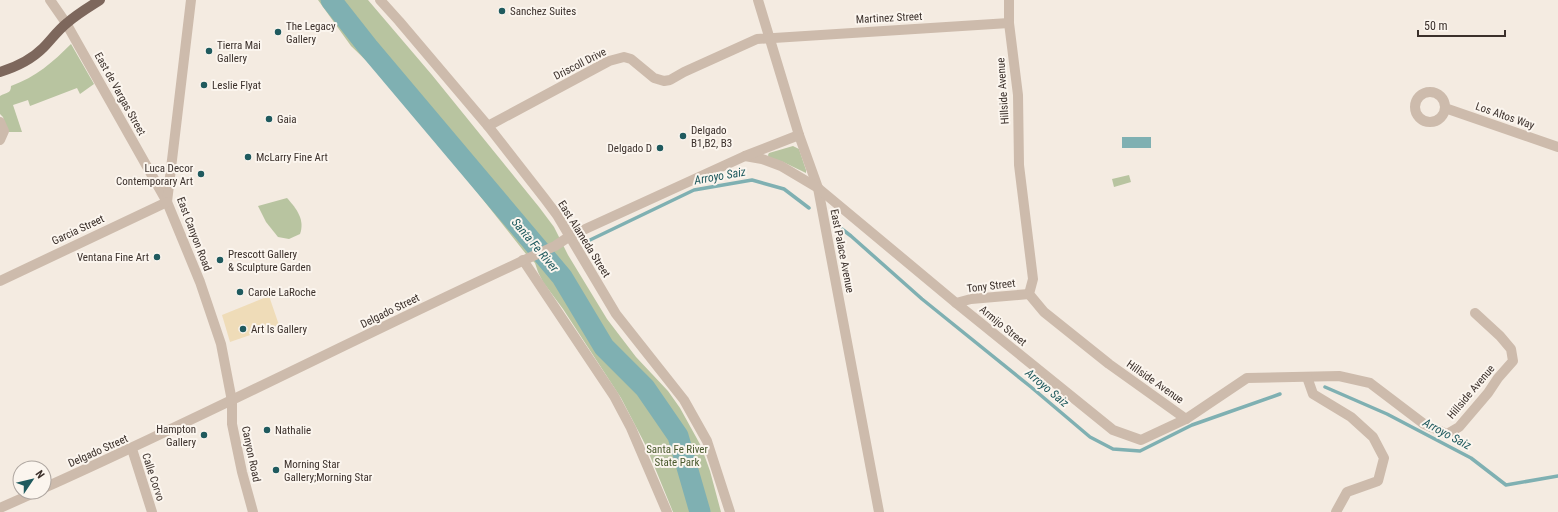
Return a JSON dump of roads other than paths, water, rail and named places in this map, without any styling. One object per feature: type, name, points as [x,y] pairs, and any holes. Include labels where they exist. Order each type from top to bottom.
[{"type":"main road","points":[[0,72],[19,65],[33,57],[66,23],[80,12],[100,0]]},
{"type":"street","name":"East de Vargas Street","points":[[50,0],[66,23],[167,202]]},
{"type":"street","name":"East Canyon Road","points":[[191,0],[167,202],[200,282],[221,344],[232,401]]},
{"type":"street","name":"East Palace Avenue","points":[[758,0],[799,135],[818,188],[879,512]]},
{"type":"street","name":"Hillside Avenue","points":[[1009,0],[1009,22],[1018,95],[1019,165],[1034,279],[1030,294],[1044,312],[1108,364],[1186,419],[1247,378],[1340,376],[1370,383],[1424,424],[1447,434],[1459,428],[1513,361],[1511,349],[1500,336],[1475,313]]},
{"type":"street","name":"East Alameda Street","points":[[384,1],[399,21],[488,126],[557,215],[616,314],[677,390],[692,412],[712,454],[730,512]]},
{"type":"street","name":"Martinez Street","points":[[770,37],[1009,22]]},
{"type":"street","name":"Driscoll Drive","points":[[488,126],[608,61],[624,57],[631,59],[654,78],[664,81],[670,80],[747,42],[757,38],[770,37]]},
{"type":"street","name":"Los Altos Way","points":[[1445,108],[1558,146]]},
{"type":"street","points":[[0,122],[4,131],[0,140]]},
{"type":"street","name":"Delgado Street","points":[[52,484],[132,449],[527,258],[559,244],[570,236],[745,156],[799,135]]},
{"type":"street","points":[[745,156],[762,159],[781,166],[818,188]]},
{"type":"street","name":"Armijo Street","points":[[818,188],[956,303],[1113,430],[1141,440],[1186,419]]},
{"type":"street","name":"Garcia Street","points":[[0,281],[167,202]]},
{"type":"street","points":[[527,258],[614,396],[631,428],[667,512]]},
{"type":"street","name":"Tony Street","points":[[956,303],[1030,294]]},
{"type":"street","points":[[1307,377],[1313,394],[1351,417],[1373,437],[1384,458],[1378,481],[1347,492],[1336,512]]},
{"type":"street","name":"Canyon Road","points":[[232,401],[232,424],[242,472],[253,512]]},
{"type":"street","name":"Calle Corvo","points":[[132,449],[152,512]]},
{"type":"street","points":[[0,508],[18,500]]},
{"type":"water","points":[[1122,137],[1151,137],[1151,148],[1122,148]]},
{"type":"waterway","name":"Santa Fe River","points":[[331,0],[368,47],[562,277],[604,347],[645,388],[678,436],[700,512]]},
{"type":"waterway","name":"Arroyo Saiz","points":[[590,240],[694,190],[752,180],[784,189],[809,208]]},
{"type":"waterway","name":"Arroyo Saiz","points":[[834,223],[851,236],[922,299],[1090,437],[1113,449],[1140,451],[1192,425],[1280,394]]},
{"type":"waterway","name":"Arroyo Saiz","points":[[1325,387],[1387,414],[1471,458],[1506,485],[1558,476]]},
{"type":"place","name":"Sanchez Suites","points":[[502,11]]},
{"type":"place","name":"The Legacy Gallery","points":[[278,32]]},
{"type":"place","name":"Tierra Mai Gallery","points":[[209,51]]},
{"type":"place","name":"Leslie Flyat","points":[[204,85]]},
{"type":"place","name":"Gaia","points":[[269,119]]},
{"type":"place","name":"Delgado B1,B2, B3","points":[[683,136]]},
{"type":"place","name":"Delgado D","points":[[660,148]]},
{"type":"place","name":"McLarry Fine Art","points":[[248,157]]},
{"type":"place","name":"Luca Decor Contemporary Art","points":[[201,174]]},
{"type":"place","name":"Ventana Fine Art","points":[[157,257]]},
{"type":"place","name":"Prescott Gallery & Sculpture Garden","points":[[220,260]]},
{"type":"place","name":"Carole LaRoche","points":[[240,292]]},
{"type":"place","name":"Art Is Gallery","points":[[243,329]]},
{"type":"place","name":"Nathalie","points":[[267,430]]},
{"type":"place","name":"Hampton Gallery","points":[[204,435]]},
{"type":"place","name":"Morning Star Gallery;Morning Star","points":[[276,470]]},
{"type":"park label","name":"Santa Fe River State Park","points":[[677,455]]}]
